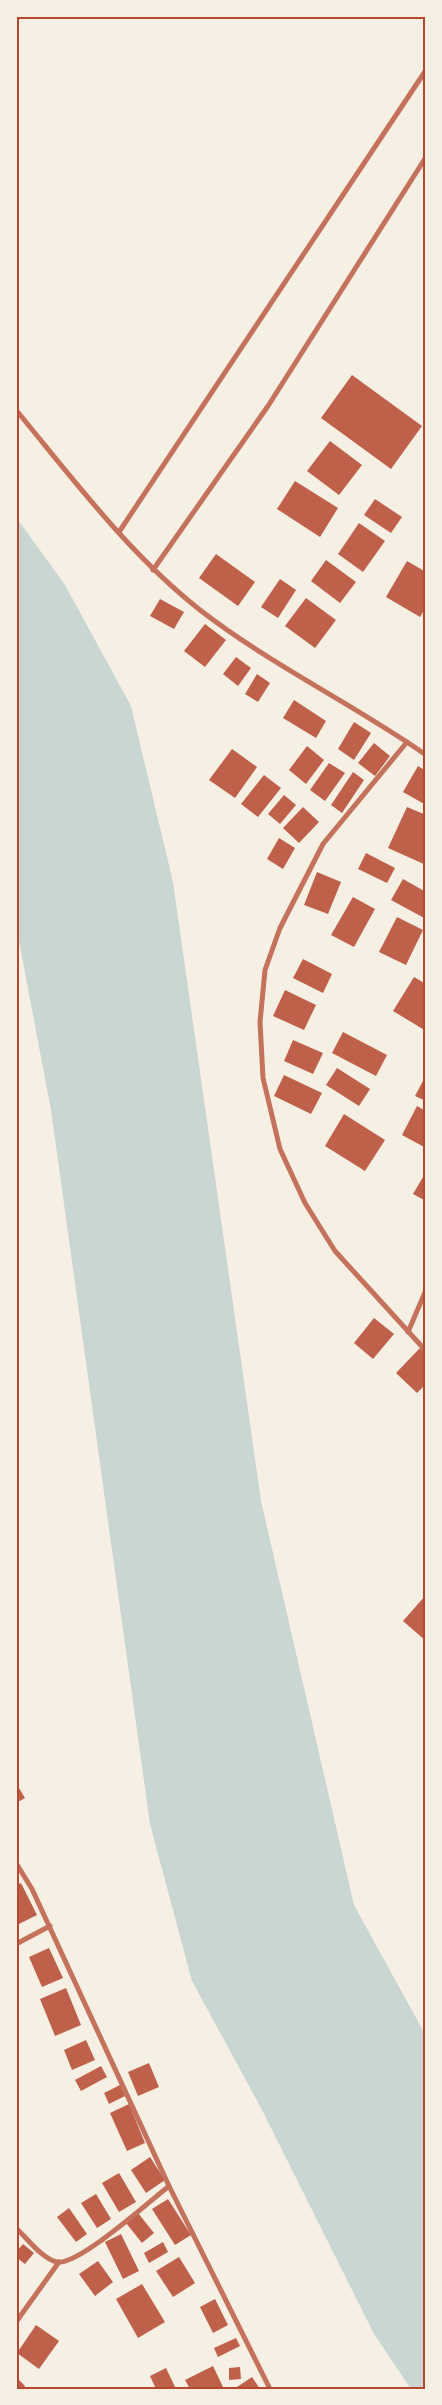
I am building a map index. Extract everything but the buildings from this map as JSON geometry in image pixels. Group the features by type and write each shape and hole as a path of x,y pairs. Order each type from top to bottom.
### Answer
{"street":[{"path":"119,532 426,70"},
{"path":"153,570 268,406 426,157"},
{"path":"16,410 153,570 201,610 240,638 426,755"},
{"path":"407,742 319,852 280,928 265,970 260,1022 263,1078 280,1149 305,1203 335,1251 426,1351"},
{"path":"408,1332 426,1290"},
{"path":"16,1863 50,1926 169,2186 270,2389"},
{"path":"16,1944 50,1926"},
{"path":"16,2228 52,2260 59,2262 68,2261 91,2248 169,2186"},
{"path":"16,2322 59,2262"}],"shaded area":[{"path":"16,517 65,585 131,706 173,882 261,1501 354,1905 426,2036 426,2389 411,2389 374,2334 260,2106 192,1981 150,1824 51,1110 16,925"}]}
